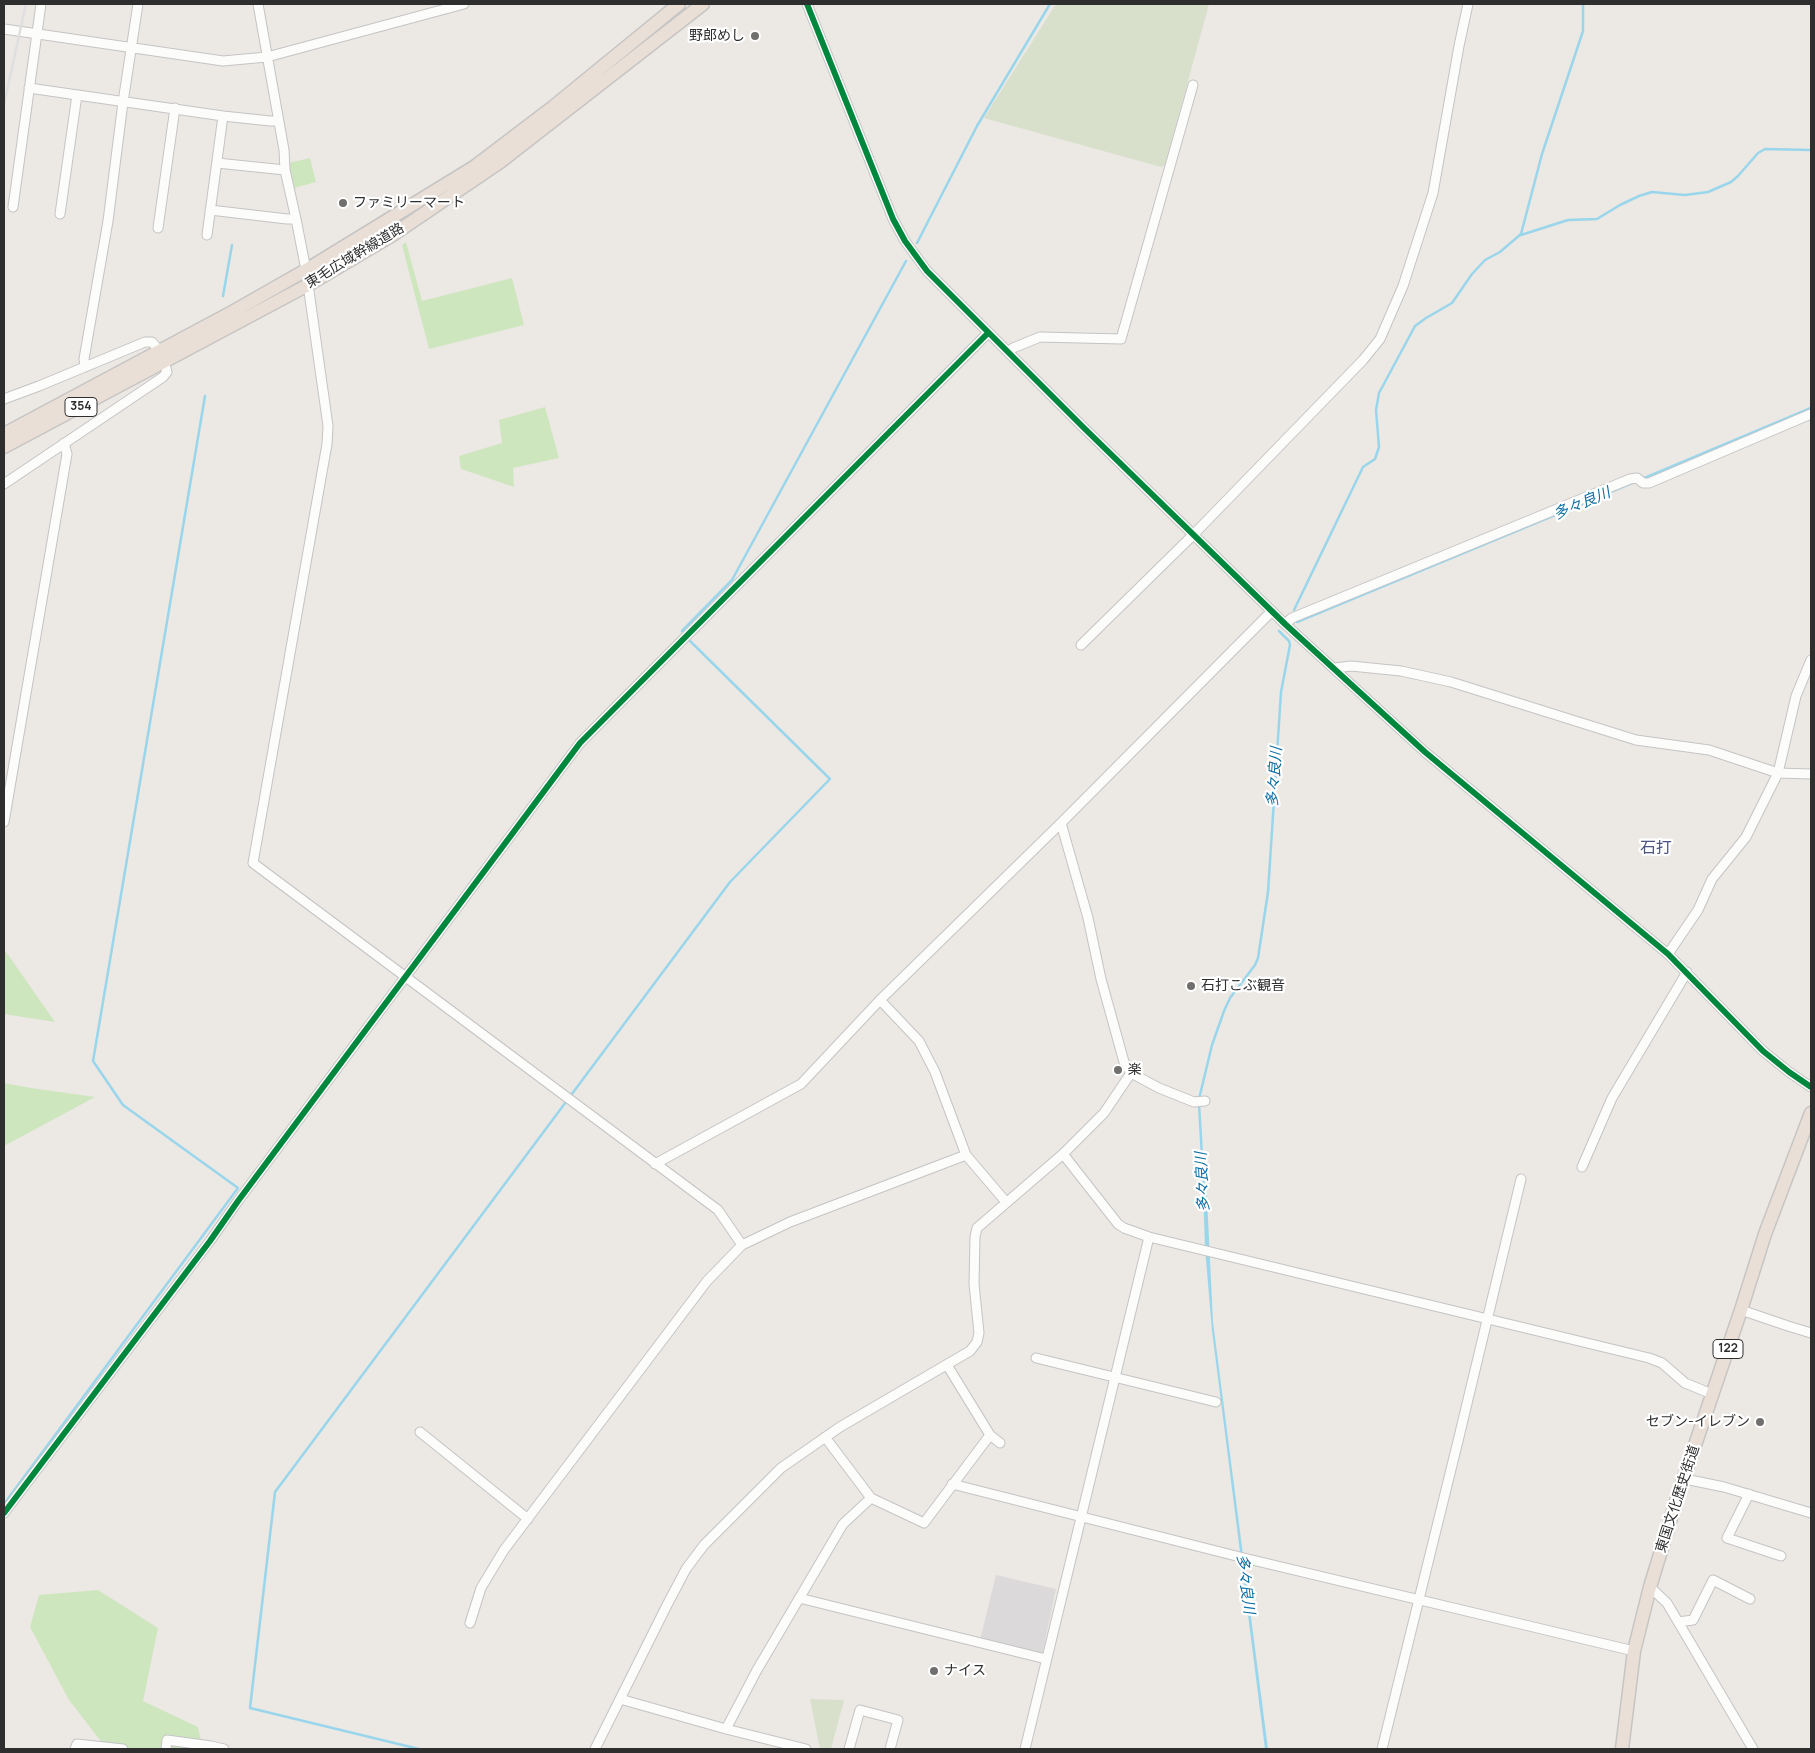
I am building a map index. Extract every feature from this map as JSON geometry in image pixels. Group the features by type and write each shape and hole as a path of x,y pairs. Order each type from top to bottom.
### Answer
{"highway":[{"name":"東毛広域幹線道路","path":"4,447 306,270 474,167 553,107 680,4"},
{"name":"東毛広域幹線道路","path":"4,434 308,285 394,234 500,162 703,4"},
{"name":"東国文化歴史街道","path":"1622,1749 1634,1651 1650,1587 1764,1234 1811,1113"}],"street":[{"path":"13,207 40,4"},
{"path":"84,367 108,221 138,4"},
{"path":"258,4 284,150 285,170 306,270 328,426 327,444 253,864 718,1210 742,1245"},
{"path":"4,29 223,61 267,56 464,4"},
{"path":"807,4 900,231 927,271 1272,612 1424,752 1668,954 1763,1051 1811,1087"},
{"path":"1081,645 1193,534 1363,360 1380,339 1403,286 1434,193 1458,46 1468,4"},
{"path":"1008,352 1040,337 1118,341 1121,339 1192,85"},
{"path":"29,88 224,116 278,121"},
{"path":"60,214 77,95"},
{"path":"158,228 175,108"},
{"path":"207,235 224,116"},
{"path":"217,163 285,170"},
{"path":"210,210 296,219"},
{"path":"4,1513 210,1241 580,743 988,333"},
{"path":"4,399 144,342 152,342 162,355 167,372 163,377 4,484"},
{"path":"1285,624 1292,618 1630,479 1636,478 1643,483 1649,483 1811,414"},
{"path":"4,822 67,454 64,443"},
{"path":"656,1164 801,1084 880,1000 1061,823 1272,612"},
{"path":"1668,954 1698,910 1712,879 1746,837 1778,773 1796,696 1811,660"},
{"path":"1335,668 1351,666 1401,671 1451,682 1636,740 1709,750 1778,773 1811,774"},
{"path":"1061,823 1088,918 1101,978 1124,1062 1131,1073 1159,1088 1194,1102 1204,1101"},
{"path":"1582,1167 1612,1098 1687,972"},
{"path":"880,1000 919,1041 935,1072 966,1155 1006,1202"},
{"path":"595,1749 686,1569 704,1544 781,1468 825,1437 970,1351 977,1342 979,1333 974,1284 975,1237 977,1228 1063,1154 1104,1113 1131,1073"},
{"path":"1063,1154 1118,1224 1150,1237 1649,1358 1662,1363 1685,1383 1712,1394"},
{"path":"470,1623 481,1588 504,1550 707,1281 742,1245 799,1219 966,1155"},
{"path":"1382,1749 1521,1178"},
{"path":"1025,1749 1150,1237"},
{"path":"1741,1310 1811,1333"},
{"path":"1036,1358 1116,1376 1216,1402"},
{"path":"947,1365 990,1435 1000,1443"},
{"path":"420,1432 528,1518"},
{"path":"825,1437 871,1498 924,1523 990,1435"},
{"path":"1684,1479 1724,1487 1811,1512"},
{"path":"952,1484 1248,1559 1634,1651"},
{"path":"1749,1494 1727,1538 1781,1556"},
{"path":"726,1729 756,1670 842,1524 871,1498"},
{"path":"1678,1622 1692,1620 1713,1580 1750,1599"},
{"path":"1650,1587 1667,1603 1753,1749"},
{"path":"799,1598 1046,1660"},
{"path":"620,1699 806,1749"},
{"path":"849,1749 860,1710 898,1720 890,1749"},
{"path":"166,1749 168,1740 224,1749"},
{"path":"75,1749 77,1744 123,1749"}],"shaded area":[{"path":"996,1575 1056,1589 1042,1655 980,1640"}],"green space":[{"path":"1056,4 1209,4 1165,165 1161,167 984,118"},
{"path":"310,158 316,182 294,188 288,163"},
{"path":"406,242 422,301 512,278 524,325 429,349 402,245"},
{"path":"545,407 559,458 513,468 514,487 461,469 459,456 502,443 499,420"},
{"path":"4,949 55,1022 4,1014"},
{"path":"4,1083 31,1088 95,1097 4,1146"},
{"path":"98,1590 158,1628 143,1701 198,1727 203,1749 107,1749 69,1700 30,1627 39,1595"},
{"path":"810,1699 844,1700 831,1749 820,1749"}],"water":[{"path":"1203,1189 1206,1189 1207,1198 1213,1322 1268,1749 1265,1749 1212,1331 1205,1248"}],"waterway":[{"path":"917,243 977,126 1050,4"},
{"path":"1294,610 1363,467 1375,459 1379,447 1376,410 1379,393 1415,326 1452,303 1472,274 1485,260 1500,252 1521,234 1542,154 1583,31 1583,4"},
{"path":"1521,235 1568,220 1597,219 1620,205 1652,192 1685,195 1708,192 1731,182 1758,153 1765,149 1811,150"},
{"path":"223,296 232,245"},
{"path":"685,634 682,631 732,580 906,261"},
{"path":"4,1504 238,1188 123,1105 93,1061 205,396"},
{"name":"多々良川","path":"1642,479 1811,408"},
{"name":"多々良川","path":"1297,622 1637,481"},
{"name":"多々良川","path":"1199,1099 1212,1045 1224,1011 1230,998 1255,965 1258,958 1268,892 1281,692 1290,645 1289,641 1279,631"},
{"path":"419,1749 250,1708 275,1492 730,882 830,779 688,639"},
{"name":"多々良川","path":"1199,1104 1204,1191"}],"railway":[{"path":"4,104 26,4"}],"cycle path":[{"path":"807,4 893,219 905,241 927,271 1083,427 1285,624 1425,752 1668,954 1763,1051 1811,1087"},
{"path":"4,1513 210,1241 580,743 988,333"}],"place":[{"name":"野郎めし","path":"755,36"},
{"name":"ファミリーマート","path":"343,203"},
{"name":"石打こぶ観音","path":"1191,986"},
{"name":"楽","path":"1118,1070"},
{"name":"セブン-イレブン","path":"1760,1422"},
{"name":"ナイス","path":"934,1671"}],"district":[{"name":"石打","path":"1656,849"}]}
